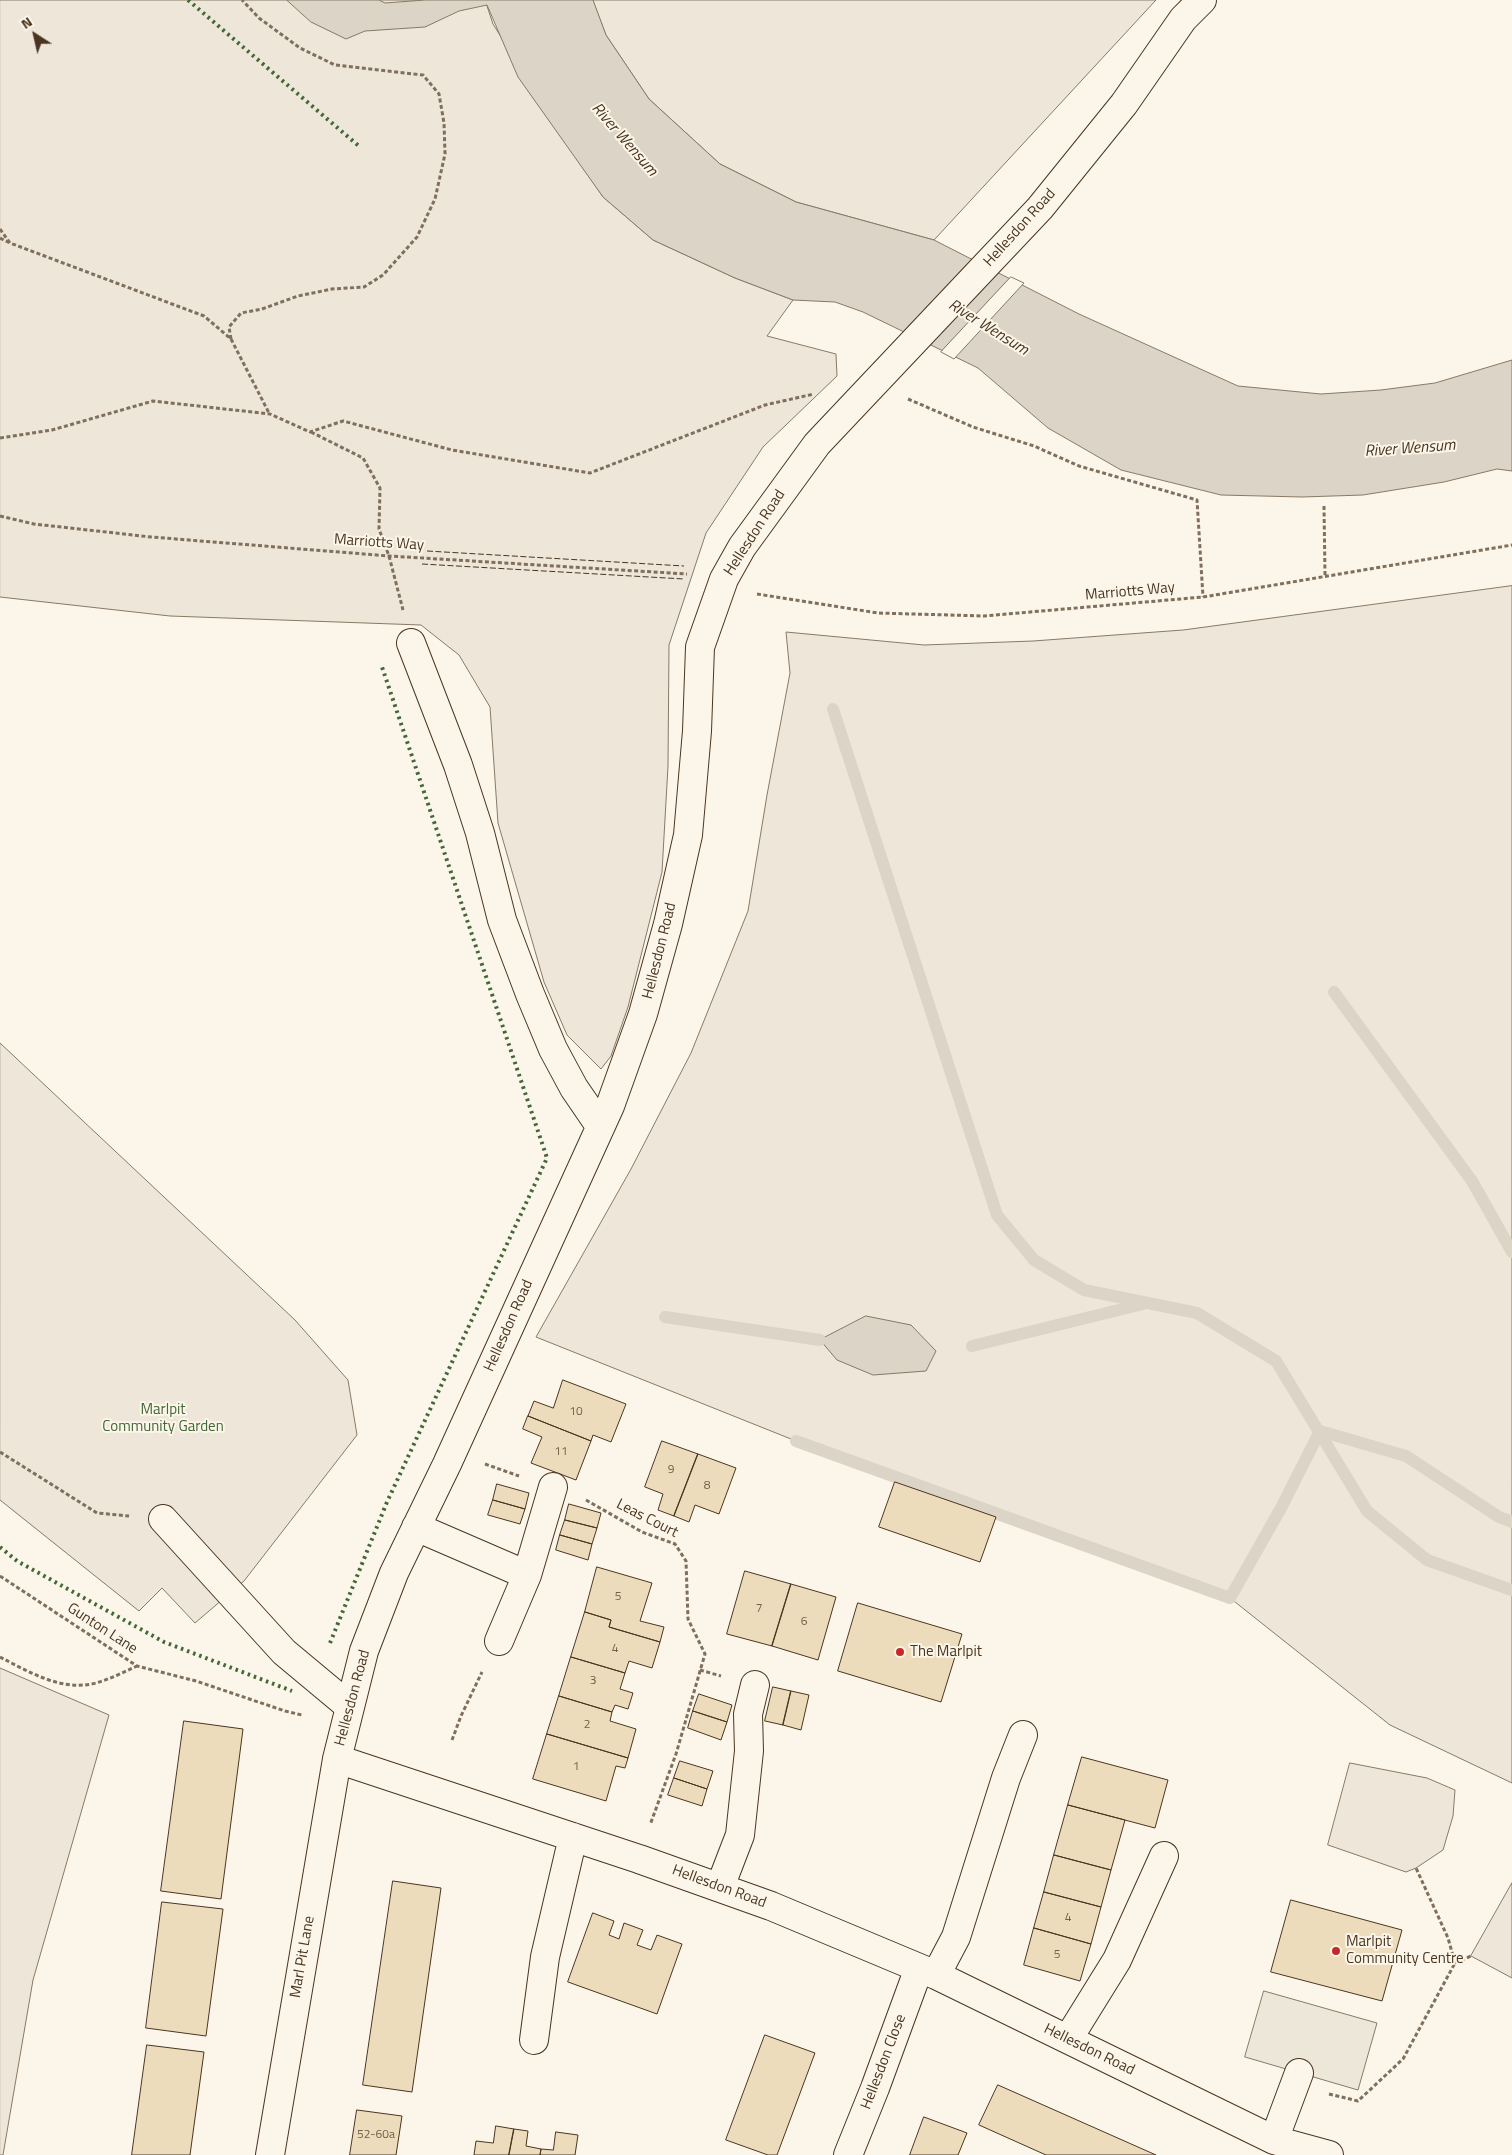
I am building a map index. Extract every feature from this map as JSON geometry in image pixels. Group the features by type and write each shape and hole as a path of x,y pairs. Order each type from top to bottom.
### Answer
{"street":[{"name":"Hellesdon Road","path":"1202,0 1183,19 1124,104 1052,193 1000,251 817,444 742,547 724,579 700,646 697,731 686,844 668,924 644,1014 610,1106 448,1464 394,1573 364,1651 337,1759 720,1887 928,1972 1274,2140 1329,2155"},
{"path":"411,642 458,765 480,833 502,920 530,994 553,1049 574,1088 600,1126"},
{"path":"499,1641 527,1575 553,1487"},
{"path":"163,1519 284,1652 350,1707"},
{"path":"416,1527 527,1575"},
{"path":"720,1887 740,1835 749,1751 748,1714 755,1685"},
{"name":"Hellesdon Close","path":"848,2155 875,2088 928,1972 956,1937 1006,1778 1023,1735"},
{"name":"Marl Pit Lane","path":"270,2155 337,1759"},
{"path":"534,2040 546,1956 573,1837"},
{"path":"1068,2039 1117,1960 1164,1856"},
{"path":"1274,2140 1297,2079"}],"path":[{"path":"230,339 229,327 241,313 262,309 298,296 364,287 383,275 417,237 435,199 445,154 444,123 439,94 423,75 335,65 300,48 259,18 242,0"},
{"path":"0,229 10,243"},
{"path":"0,238 204,316 230,339 270,414"},
{"path":"874,384 973,427 1034,446 1078,466 1197,500 1203,597"},
{"path":"310,432 343,421 452,450 590,473 765,405 818,394"},
{"path":"0,438 52,430 153,401 270,414 363,458 380,488 379,529 389,556 411,642"},
{"path":"1324,506 1324,575"},
{"name":"Marriotts Way","path":"0,516 34,524 151,537 389,556 692,574 724,579"},
{"name":"Marriotts Way","path":"747,593 878,613 984,616 1203,597 1324,575 1512,545"},
{"path":"0,1452 97,1513 163,1519"},
{"name":"Leas Court","path":"477,1460 585,1500 642,1532 675,1544 686,1561 688,1619 705,1654 676,1754 639,1859"},
{"name":"Gunton Lane","path":"0,1576 137,1666 196,1681 285,1711"},
{"path":"452,1740 474,1687 499,1641"},
{"path":"0,1657 38,1677 66,1684 95,1683 137,1666"},
{"path":"1416,1868 1448,1938 1455,1963"},
{"path":"1297,2079 1358,2101 1403,2059 1455,1963 1471,1956"}],"green space":[{"path":"0,0 485,0 493,24 567,144 603,197 653,240 735,278 793,300 767,336 836,354 837,376 763,447 706,533 669,645 668,766 662,872 628,1007 611,1056 601,1069 567,1035 544,982 498,823 490,707 459,655 421,625 170,616 0,597"},
{"path":"593,0 1156,0 934,240 796,202 720,164 649,99 606,35"},
{"path":"1512,586 1512,1783 1390,1725 1230,1598 796,1441 536,1337 631,1169 691,1053 748,911 790,673 786,632 924,645 1033,641 1183,630"},
{"name":"Marlpit Community Garden","path":"0,1043 295,1320 348,1380 357,1435 244,1581 195,1623 162,1588 139,1611 0,1500"},
{"path":"0,1668 109,1715 33,1980 3,2155 0,2155"},
{"path":"1350,1763 1427,1778 1455,1790 1453,1816 1443,1850 1416,1868 1406,1872 1328,1845"},
{"path":"1512,1883 1512,1978 1471,1956"}],"shaded area":[{"path":"1264,1991 1377,2023 1358,2090 1245,2057"}],"water":[{"name":"River Wensum","path":"287,0 379,0 385,3 425,0 593,0 606,35 649,99 720,164 796,202 934,240 1079,314 1238,386 1321,394 1381,390 1435,383 1512,360 1512,471 1497,469 1444,482 1363,495 1302,497 1221,495 1121,470 1048,428 978,368 863,312 835,302 793,300 735,278 653,240 603,197 518,77 487,5 459,11 425,27 365,31 346,39 311,22"},
{"path":"866,1316 911,1325 936,1351 926,1371 873,1375 837,1360 820,1340"}],"pier":[{"path":"1011,277 1024,283 954,359 941,352"}],"building":[{"path":"563,1380 626,1404 611,1442 593,1435 591,1441 528,1416 534,1401 553,1408"},
{"path":"528,1416 591,1441 576,1480 531,1463 542,1437 523,1429"},
{"path":"662,1441 698,1454 674,1516 658,1510 663,1494 645,1487"},
{"path":"698,1454 736,1468 719,1514 695,1505 689,1522 674,1516"},
{"path":"895,1482 996,1517 980,1562 879,1527"},
{"path":"497,1484 529,1493 525,1509 493,1500"},
{"path":"493,1500 525,1509 520,1524 488,1515"},
{"path":"569,1504 601,1513 597,1528 565,1520"},
{"path":"565,1520 597,1528 592,1544 560,1535"},
{"path":"560,1535 592,1544 588,1560 556,1550"},
{"path":"597,1567 652,1583 640,1621 664,1627 660,1642 609,1627 611,1620 585,1612"},
{"path":"745,1571 791,1584 772,1646 727,1634"},
{"path":"791,1584 836,1597 818,1660 772,1646"},
{"name":"The Marlpit","path":"858,1603 962,1634 941,1702 838,1671"},
{"path":"585,1612 611,1620 609,1627 660,1642 652,1668 629,1661 625,1673 571,1657"},
{"path":"571,1657 625,1673 620,1689 633,1693 628,1709 615,1705 612,1712 559,1696"},
{"path":"773,1687 791,1691 783,1725 765,1721"},
{"path":"791,1691 809,1695 801,1730 783,1725"},
{"path":"699,1694 732,1705 727,1722 693,1711"},
{"path":"559,1696 612,1712 610,1721 636,1729 628,1758 547,1734"},
{"path":"693,1711 727,1722 721,1740 688,1728"},
{"path":"184,1721 243,1729 221,1899 161,1891"},
{"path":"547,1734 628,1758 625,1768 616,1766 606,1801 533,1779"},
{"path":"1082,1757 1168,1780 1155,1828 1068,1805"},
{"path":"680,1761 713,1771 707,1789 674,1778"},
{"path":"674,1778 707,1789 702,1806 668,1795"},
{"path":"1068,1805 1125,1820 1111,1870 1054,1855"},
{"path":"1054,1855 1111,1870 1101,1907 1044,1892"},
{"path":"393,1881 441,1888 412,2092 363,2085"},
{"path":"1044,1892 1101,1907 1091,1944 1034,1928"},
{"name":"Marlpit Community Centre","path":"1291,1900 1402,1930 1382,2001 1271,1972"},
{"path":"162,1902 223,1909 206,2036 146,2028"},
{"path":"593,1913 614,1921 609,1935 619,1939 624,1923 643,1930 637,1945 651,1950 657,1935 682,1944 657,2014 568,1982"},
{"path":"1034,1928 1091,1944 1080,1981 1024,1965"},
{"path":"765,2035 815,2053 777,2155 768,2155 726,2140"},
{"path":"147,2045 204,2052 190,2155 132,2155"},
{"path":"998,2085 1156,2155 1046,2155 979,2125"},
{"path":"357,2110 402,2116 396,2155 350,2155"},
{"path":"924,2117 967,2133 958,2155 910,2155"},
{"path":"496,2126 514,2129 509,2155 474,2155 476,2141 493,2143"},
{"path":"514,2129 528,2131 526,2146 541,2149 540,2155 509,2155"},
{"path":"556,2132 578,2135 575,2155 540,2155 541,2149 553,2150"}],"waterway":[{"path":"833,709 997,1215 1034,1260 1084,1290 1197,1313 1276,1361 1367,1511 1427,1560 1512,1590"},
{"path":"1334,992 1472,1181 1512,1252"},
{"path":"972,1346 1143,1304"},
{"path":"665,1317 820,1340"},
{"path":"796,1441 1230,1598 1281,1508 1320,1431 1406,1456 1499,1517 1512,1522"}],"hedge":[{"path":"188,0 360,147"},
{"path":"330,1643 387,1502 547,1158 382,667"},
{"path":"0,1547 17,1561 164,1642 292,1691"}],"fence":[{"path":"427,551 684,566"},
{"path":"422,564 684,579"}],"place":[{"name":"The Marlpit","path":"900,1652"},
{"name":"Marlpit Community Centre","path":"1336,1951"}]}
